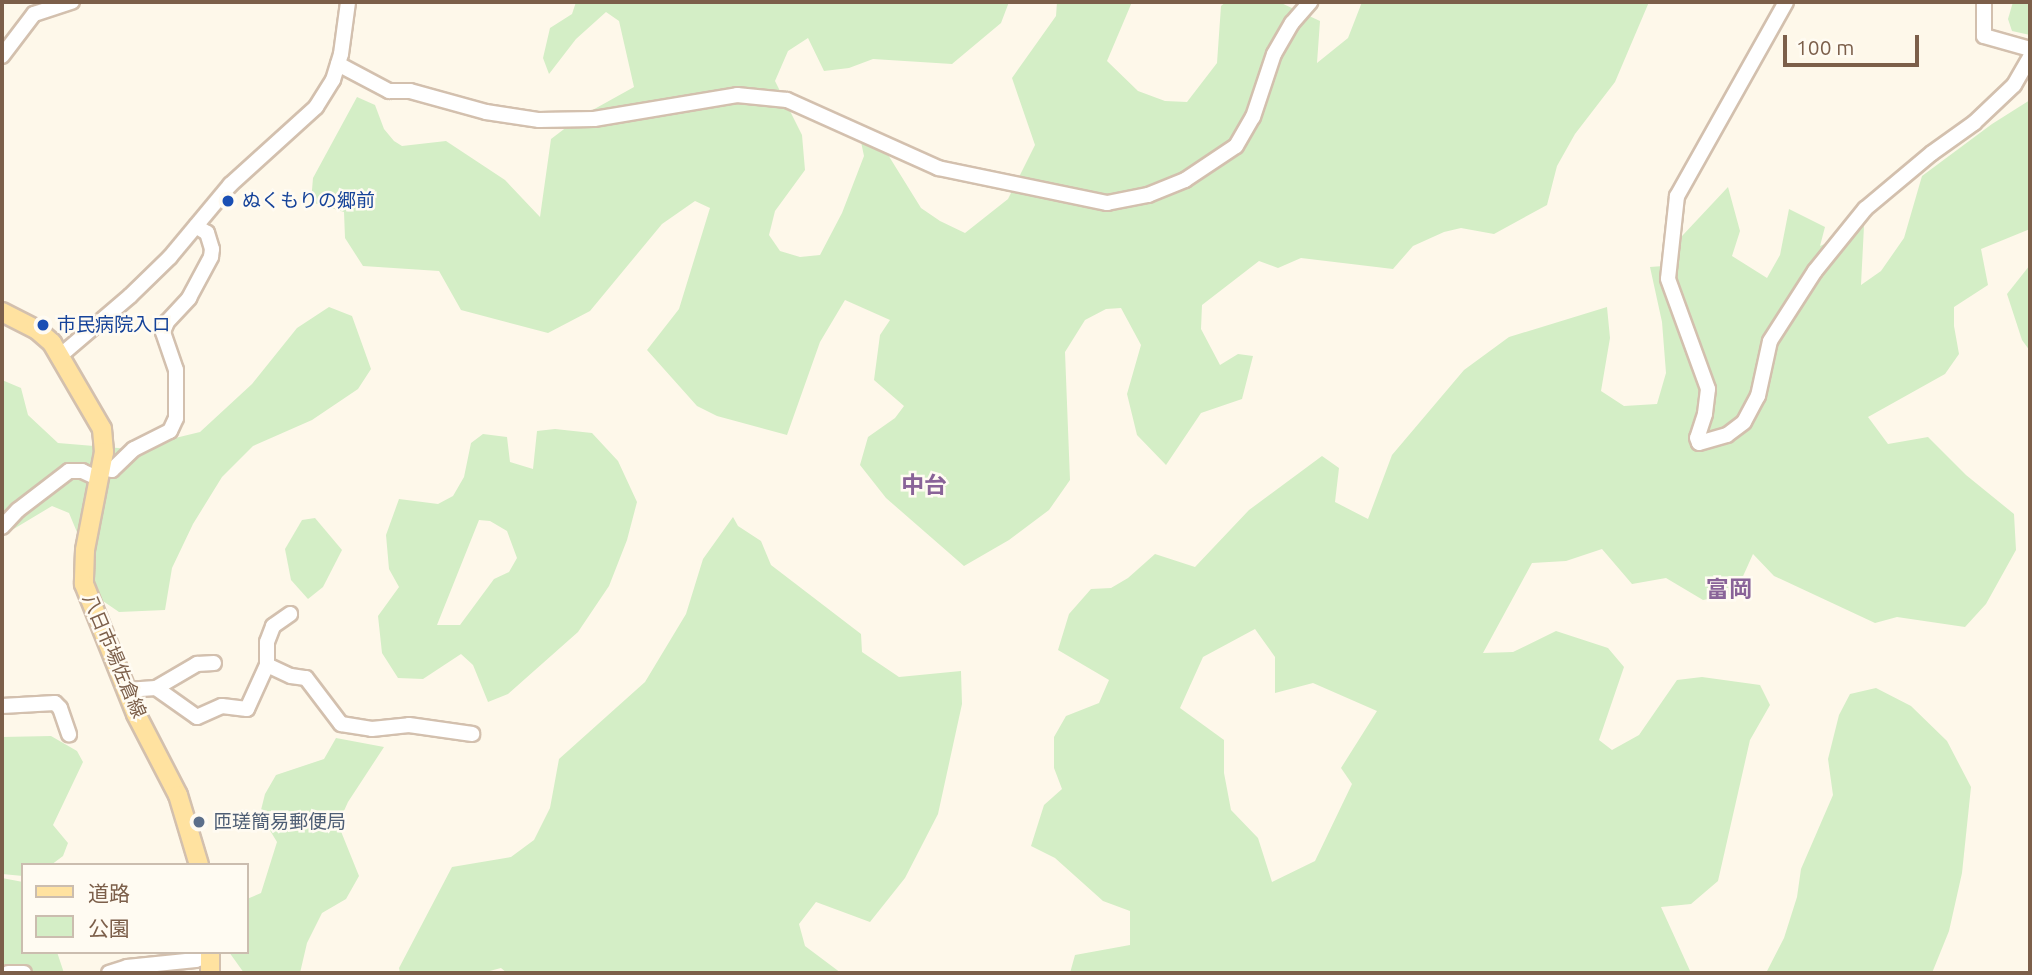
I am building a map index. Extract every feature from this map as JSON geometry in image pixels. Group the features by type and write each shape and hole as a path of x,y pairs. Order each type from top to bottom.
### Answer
{"main road":[{"name":"八日市場佐倉線","path":"2,312 36,329 61,355 102,429 104,452 85,550 84,584 126,691 178,795 198,863"}],"street":[{"path":"2,56 34,14 72,2"},
{"path":"61,355 130,296 196,226 230,185 316,107 338,64 348,2"},
{"path":"338,64 390,91 410,91 486,113 539,120 594,119 737,95 787,100 937,168 1107,204 1148,195 1185,180 1236,146 1253,117 1274,54 1292,23 1310,2"},
{"path":"1786,2 1677,196 1668,279 1708,390 1705,414 1697,438 1699,443 1727,435 1744,422 1758,396 1770,341 1815,271 1865,209 1921,161 1974,123 2014,85 2030,57"},
{"path":"1984,2 1984,36 2030,49"},
{"path":"2,527 18,510 69,471 100,474 112,470 134,450 154,437 170,431 176,418 176,370 163,332 167,322 189,298 211,257 212,249 207,233 196,226"},
{"path":"156,688 197,717 222,706 247,709 267,665 267,642 273,626 290,614"},
{"path":"126,691 156,688 197,664 214,663"},
{"path":"267,665 291,676 306,678 341,724 372,729 409,725 472,734"},
{"path":"2,706 55,703 60,708 69,734"},
{"path":"109,973 127,967 210,960"},
{"path":"8,973 24,973"}],"green space":[{"path":"576,2 1009,2 1001,23 952,64 873,59 849,68 824,71 808,38 788,51 775,81 802,135 805,170 775,211 769,235 780,251 800,257 820,255 842,213 864,156 857,123 877,137 921,208 940,221 965,233 1008,199 1035,145 1012,78 1056,16 1057,2 1132,2 1107,61 1138,91 1165,101 1187,102 1217,63 1221,6 1226,2 1279,2 1320,21 1317,63 1348,38 1362,2 1649,2 1615,82 1575,134 1557,166 1547,205 1494,234 1461,228 1444,232 1413,246 1393,269 1301,258 1278,268 1259,261 1202,305 1201,329 1220,365 1238,354 1253,356 1242,399 1201,413 1166,465 1137,435 1127,394 1141,345 1121,308 1106,309 1085,320 1065,352 1070,480 1049,510 1009,540 964,566 886,498 860,465 868,437 895,418 904,406 874,380 880,335 890,320 845,300 820,342 787,435 717,416 697,406 647,350 679,309 710,208 695,201 662,224 590,311 548,333 461,310 439,271 363,266 345,238 344,212 311,202 313,178 357,97 375,105 384,129 394,141 402,146 446,141 505,180 540,217 551,139 580,117 634,87 619,21 606,12 576,39 549,74 543,58 550,28 572,14"},
{"path":"2013,2 2030,2 2030,35 2012,31 2008,19"},
{"path":"2030,100 2030,229 1981,249 1988,285 1954,307 1959,354 1945,374 1868,417 1888,444 1928,437 1966,475 2014,514 2016,550 1986,604 1965,627 1897,617 1875,623 1774,576 1753,554 1735,594 1703,600 1666,578 1632,584 1602,549 1566,561 1532,563 1483,653 1513,652 1556,631 1608,648 1624,667 1599,740 1612,750 1639,735 1677,680 1702,677 1760,685 1770,705 1750,740 1718,881 1691,904 1661,907 1691,973 1070,973 1075,955 1130,945 1130,911 1103,901 1055,858 1031,846 1044,805 1062,789 1054,768 1054,737 1066,716 1099,703 1109,680 1058,650 1069,614 1091,589 1111,588 1128,578 1155,554 1195,567 1249,510 1322,456 1339,468 1335,502 1368,519 1392,455 1464,370 1509,337 1607,307 1610,338 1601,391 1624,406 1657,404 1666,373 1662,322 1650,267 1677,265 1682,236 1728,187 1740,231 1732,256 1767,278 1780,255 1789,209 1825,227 1820,246 1864,226 1861,285 1881,271 1904,238 1922,176 1992,124","holes":["1255,629 1275,657 1275,693 1313,683 1377,711 1341,768 1352,784 1315,861 1272,882 1258,838 1231,810 1224,773 1224,740 1180,708 1203,657"]},
{"path":"2030,265 2030,351 2022,340 2007,294"},
{"path":"329,307 352,316 371,369 358,389 312,420 253,446 222,477 193,524 172,568 165,610 119,612 100,599 89,561 69,513 52,506 2,536 2,380 21,388 28,415 58,443 130,449 200,432 252,384 297,328"},
{"path":"555,429 592,433 618,461 637,502 627,540 609,586 578,632 508,694 488,702 473,665 461,654 423,679 398,678 382,653 378,616 399,587 389,569 386,535 399,499 438,504 453,496 464,477 471,443 483,434 507,437 510,462 533,469 537,431","holes":["479,520 490,521 507,531 517,558 509,572 494,579 460,625 437,625"]},
{"path":"733,517 738,526 761,541 771,565 861,634 862,652 899,677 961,671 962,704 938,814 905,878 870,922 816,902 799,924 805,946 841,973 507,973 501,968 482,973 400,973 399,968 452,867 511,857 534,840 550,808 559,759 645,682 686,614 703,559"},
{"path":"315,518 342,550 323,587 308,599 291,580 285,549 302,520"},
{"path":"1876,688 1911,706 1947,741 1971,787 1962,873 1949,931 1932,973 1766,973 1784,938 1797,897 1801,869 1833,795 1828,759 1839,715 1850,694"},
{"path":"51,736 77,751 83,762 53,825 68,843 63,856 54,863 21,863 21,876 2,874 2,737"},
{"path":"336,738 384,747 348,802 338,824 359,876 346,899 322,913 307,943 300,973 244,973 230,954 248,954 248,899 261,893 277,842 260,814 265,794 276,775 324,759"},
{"path":"2,878 21,882 21,954 58,954 64,973 2,973"}],"place":[{"name":"ぬくもりの郷前","path":"228,201"},
{"name":"市民病院入ロ","path":"43,325"},
{"name":"匝瑳簡易郵便局","path":"199,822"}],"district":[{"name":"中台","path":"924,485"},
{"name":"富岡","path":"1729,589"}]}
